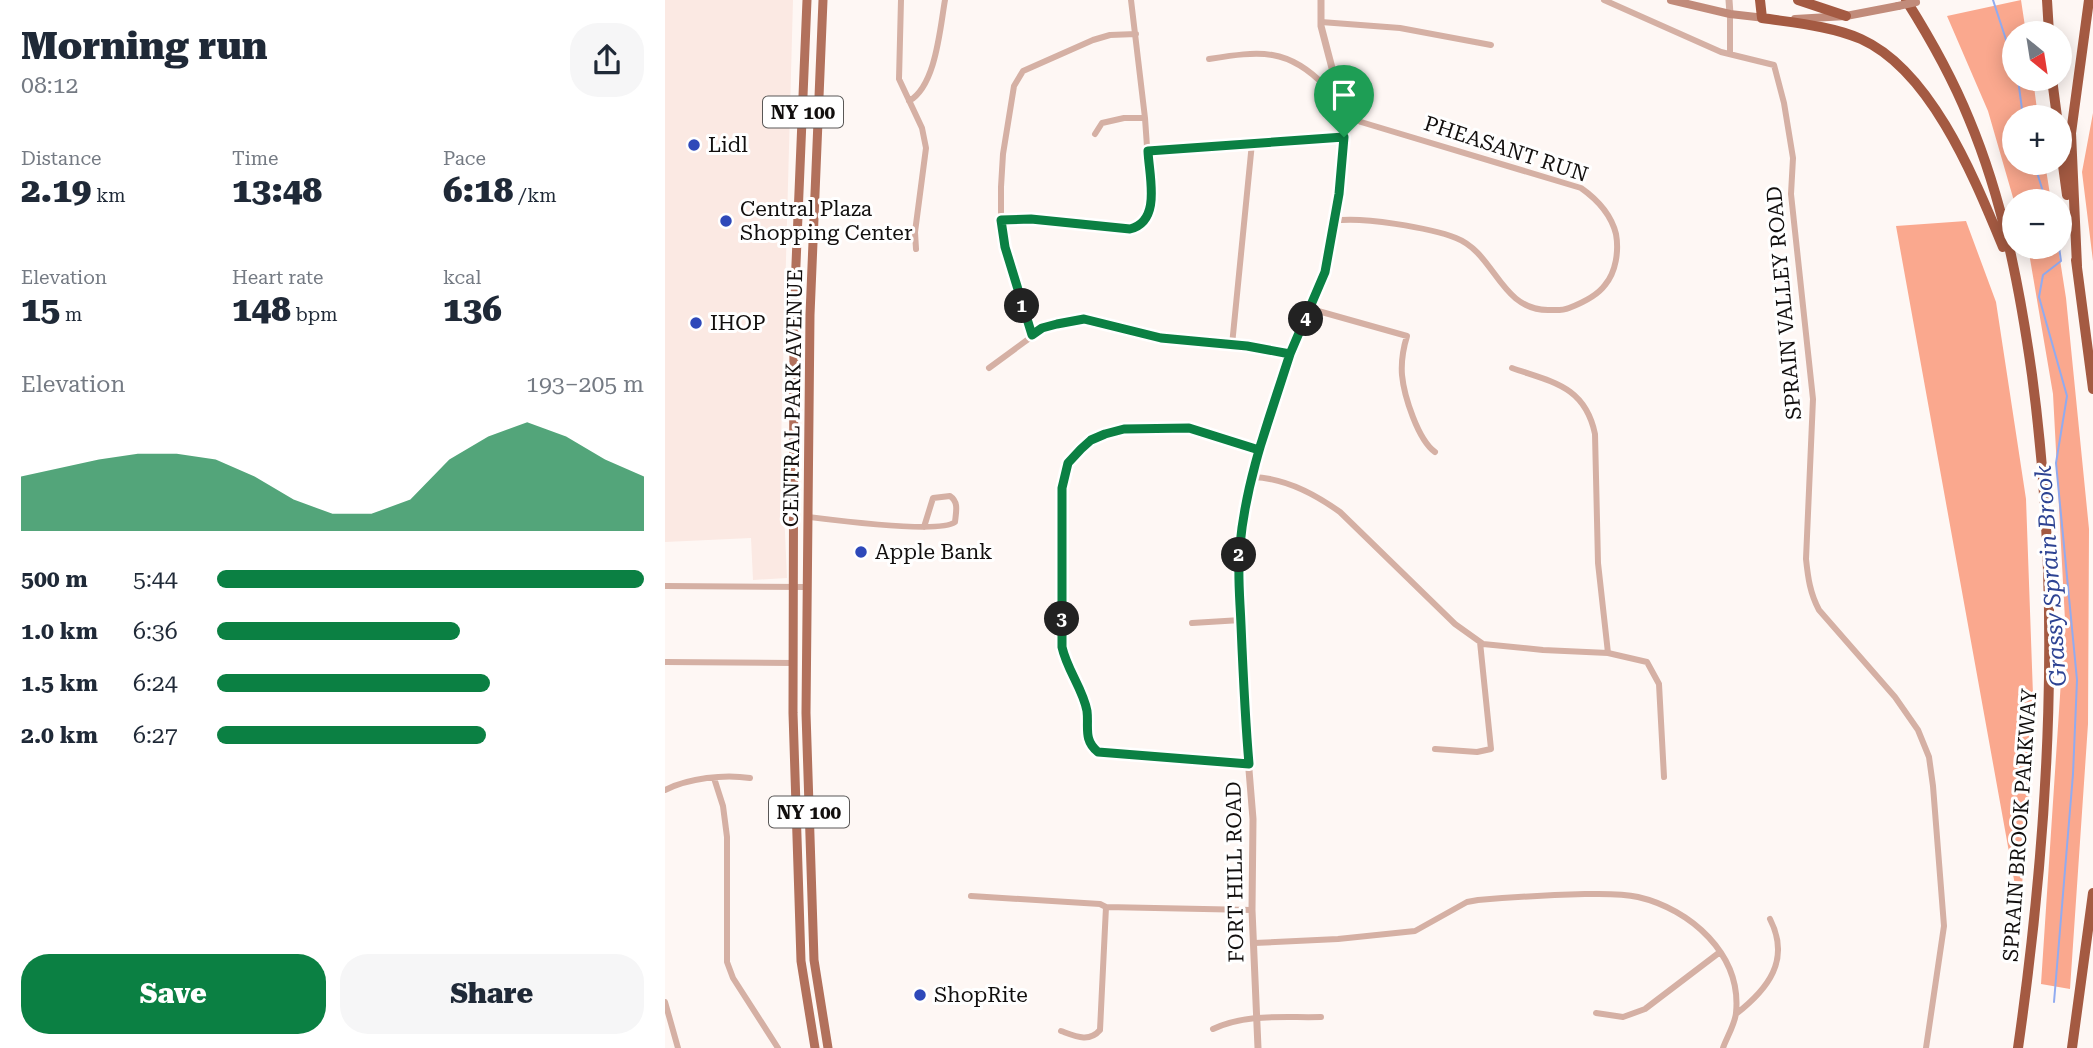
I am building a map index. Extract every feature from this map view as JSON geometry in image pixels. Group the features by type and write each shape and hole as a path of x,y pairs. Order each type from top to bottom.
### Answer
{"highway":[{"path":"1760,0 1762,18 1854,36 1880,49 1901,66 1926,97 1955,144 1979,190 2014,272"},
{"path":"1798,0 1846,16"},
{"path":"2047,0 2048,21"},
{"path":"2077,266 2071,133 2089,0"},
{"name":"SPRAIN BROOK PARKWAY","path":"1911,2 1970,121 1994,191 2014,272 2028,347 2041,456 2048,554 2050,640 2044,825 2032,947 2018,1048"},
{"path":"2064,175 2093,389"},
{"path":"2072,1048 2093,893"}],"main road":[{"name":"CENTRAL PARK AVENUE","path":"794,586 794,325 807,0"},
{"name":"CENTRAL PARK AVENUE","path":"807,587 810,325 823,0"},
{"path":"1671,0 1730,14 1791,19 1846,16 1911,2"},
{"name":"NY 100","path":"794,586 794,751 801,961 815,1048"},
{"name":"NY 100","path":"807,587 806,713 813,950 828,1048"}],"street":[{"path":"901,0 898,74 901,86 922,128 926,148 915,232 916,249"},
{"path":"908,101 917,96 933,64 945,0"},
{"path":"1001,220 1065,222 1121,229 1137,228 1148,217 1148,151 1131,0"},
{"name":"FORT HILL ROAD","path":"1258,1048 1252,910 1252,819 1238,578 1240,543 1259,450 1290,354 1325,272 1334,221 1344,137 1342,106 1321,22 1321,0"},
{"path":"1604,0 1730,54 1729,0"},
{"path":"1321,22 1400,27 1492,45"},
{"path":"1032,335 1005,247 1001,220 1003,154 1017,78 1023,71 1093,40 1110,34 1136,34"},
{"path":"806,43 821,47"},
{"name":"PHEASANT RUN","path":"1209,59 1250,53 1276,54 1318,78 1353,118 1361,122 1581,188 1600,203 1609,215 1617,241 1616,260 1612,275 1594,296 1563,310 1539,310 1528,307 1508,294 1472,245 1454,237 1361,219 1334,221"},
{"name":"SPRAIN VALLEY ROAD","path":"1730,54 1774,65 1784,103 1793,158 1791,194 1813,399 1806,559 1812,595 1819,610 1895,697 1918,730 1929,757 1944,926 1926,1048"},
{"path":"1095,134 1101,123 1145,118"},
{"path":"1148,151 1344,137"},
{"path":"1232,345 1252,143"},
{"path":"799,181 816,183"},
{"path":"1311,309 1406,336 1402,365 1405,391 1419,433 1435,452"},
{"path":"989,368 1042,328 1084,319 1161,338 1290,354"},
{"path":"794,325 810,325"},
{"path":"1512,368 1558,385 1583,402 1592,420 1595,434 1598,563 1608,653"},
{"path":"1249,764 1104,754 1098,752 1089,742 1087,711 1062,647 1062,488 1068,463 1081,449 1091,440 1124,429 1189,428 1259,450"},
{"path":"1253,477 1297,487 1319,497 1340,512 1455,624 1480,642 1502,647 1608,653 1647,662 1655,674 1660,696 1664,777"},
{"path":"809,517 924,527 946,527 955,522 956,506 953,498 933,498 924,527"},
{"path":"665,586 807,587"},
{"path":"1192,623 1241,620"},
{"path":"1435,750 1478,752 1491,749 1480,642"},
{"path":"665,663 794,663"},
{"path":"665,790 715,778 750,778"},
{"path":"715,778 726,829 727,962 733,978 778,1048"},
{"path":"1254,943 1338,939 1415,931 1467,902 1478,900 1613,894 1639,897 1683,915 1707,934 1720,952 1732,980 1736,1014 1723,1048"},
{"path":"971,896 1100,904 1105,907 1252,910"},
{"path":"1062,1031 1079,1038 1096,1035 1100,1030 1105,907"},
{"path":"1736,1014 1756,998 1774,971 1779,941 1770,919"},
{"path":"1596,1013 1623,1017 1635,1014 1720,952"},
{"path":"665,1002 678,1048"},
{"path":"1213,1029 1231,1021 1257,1018 1321,1017"},
{"path":"665,1035 674,1032"}],"shaded area":[{"name":"Central Plaza Shopping Center","path":"665,0 793,0 781,443 787,578 753,580 751,538 665,542"},
{"path":"2021,0 2024,21 2002,21 2002,91 2035,91 2036,105 2002,105 2002,159 1988,111 1947,16"},
{"path":"2093,113 2093,261 2082,172"},
{"path":"2006,175 2047,175 2049,189 2011,189"},
{"path":"1966,221 1996,302 2026,499 2034,723 2020,913 1896,226"},
{"path":"2030,259 2060,259 2089,529 2088,724 2070,989 2041,984 2065,620 2053,394"}],"waterway":[{"name":"Grassy Sprain Brook","path":"1993,0 2002,27"},
{"name":"Grassy Sprain Brook","path":"2020,91 2021,105"},
{"name":"Grassy Sprain Brook","path":"2038,175 2042,189"},
{"name":"Grassy Sprain Brook","path":"2054,1002 2073,774 2077,680 2056,463 2067,396 2039,297 2043,275 2061,259"}],"place":[{"name":"Lidl","path":"694,145"},
{"name":"Central Plaza Shopping Center","path":"726,221"},
{"name":"IHOP","path":"696,323"},
{"name":"Apple Bank","path":"861,552"},
{"name":"ShopRite","path":"920,995"}],"route":[{"path":"1344,137 1148,151 1151,204 1148,217 1137,228 1121,229 1031,219 1001,220 1012,274 1032,335 1042,328 1084,319 1161,338 1247,346 1290,354 1259,450 1240,543 1238,578 1249,764 1098,752 1089,742 1087,711 1062,647 1062,488 1068,463 1091,440 1124,429 1202,430 1259,450 1290,354 1325,272 1339,194 1344,137"}]}
